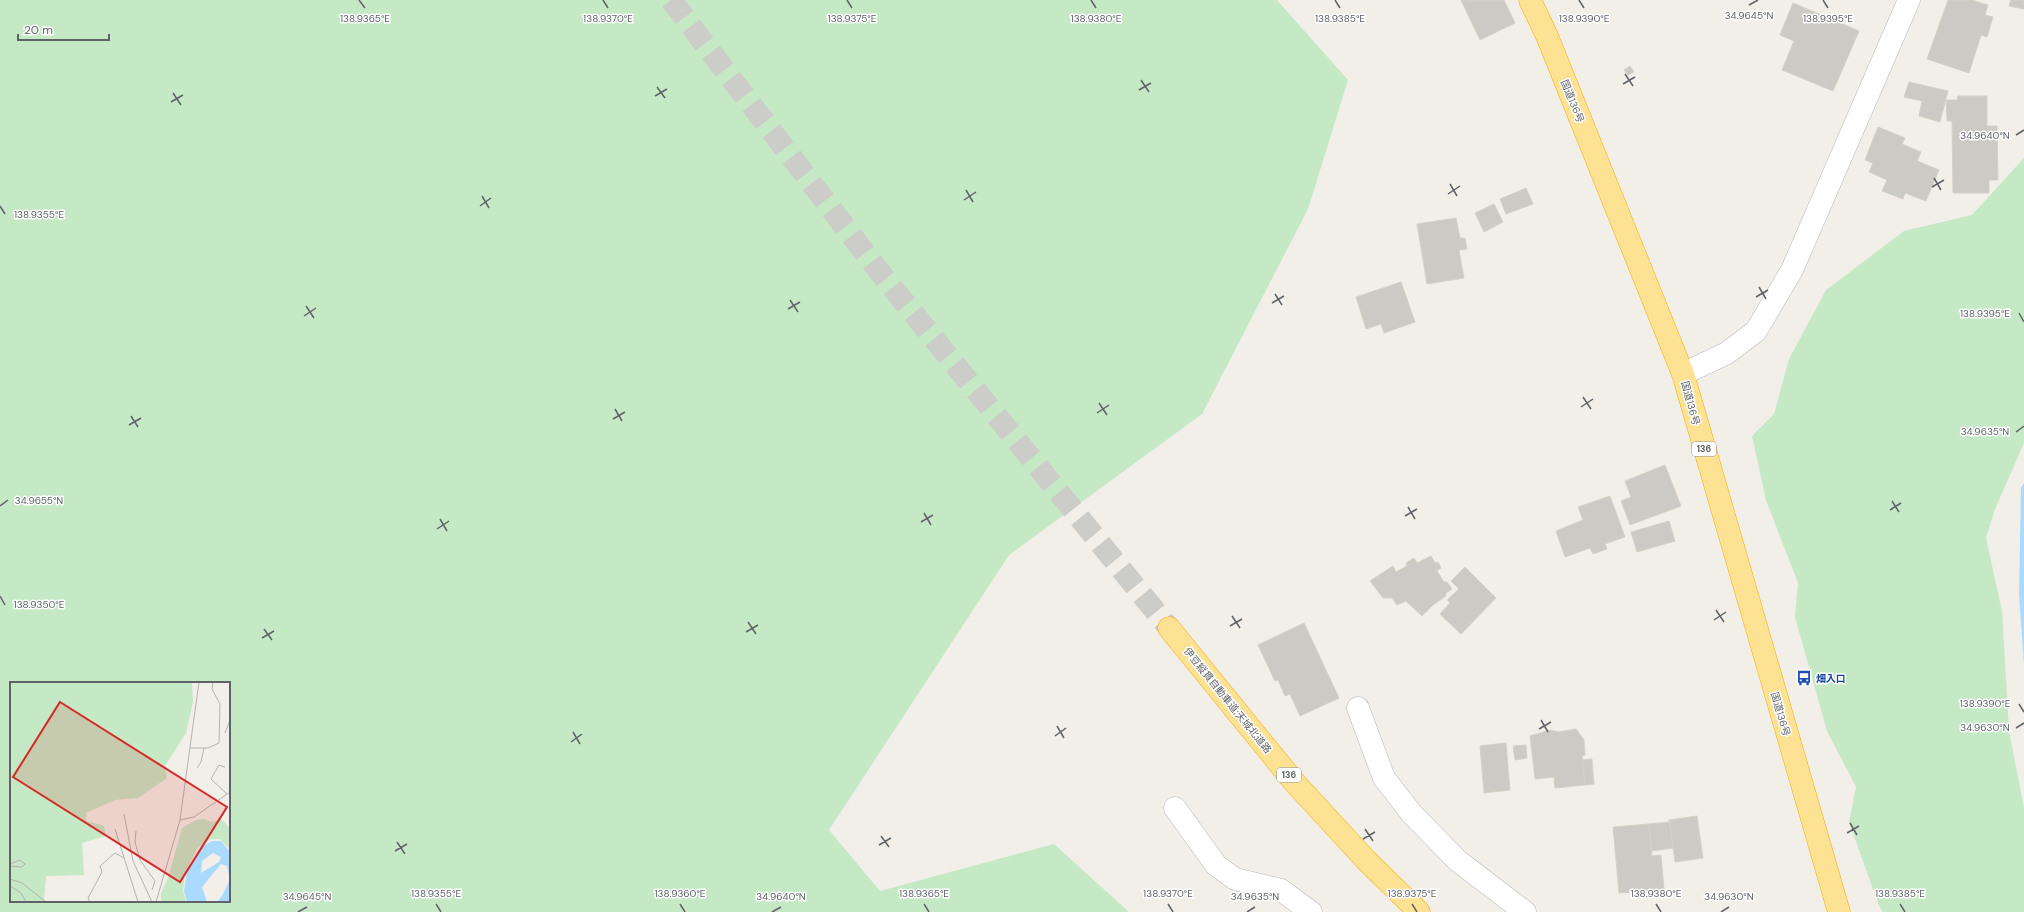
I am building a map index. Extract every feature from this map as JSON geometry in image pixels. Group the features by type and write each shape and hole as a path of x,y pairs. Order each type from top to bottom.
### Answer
{"highway":[{"name":"国道136号","path":"1530,0 1547,36 1683,374 1839,912"},
{"name":"伊豆縦貫自動車道;天城北道路","path":"1169,628 1296,783 1366,860 1419,912"}],"street":[{"path":"1683,374 1727,353 1756,331 1792,270 1909,0"},
{"path":"1358,708 1384,778 1412,814 1458,861 1525,912"},
{"path":"1175,808 1216,865 1234,879 1281,890 1310,912"}],"green space":[{"path":"0,0 1277,0 1348,80 1308,209 1202,414 1009,555 829,830 880,891 1054,844 1129,912 0,912"},
{"path":"2024,158 2024,443 1995,509 1986,538 2002,611 2009,731 2024,808 2024,912 1883,912 1879,906 1849,822 1856,787 1827,731 1795,617 1798,583 1766,500 1752,436 1774,414 1789,359 1826,290 1904,231 1972,215"}],"water":[{"path":"2024,483 2024,665 2019,595 2021,488"}],"building":[{"path":"1461,0 1504,0 1515,23 1480,40"},
{"path":"1948,0 1972,0 1988,5 1985,15 1993,17 1987,37 1981,35 1969,73 1927,59"},
{"path":"2011,0 2024,0 2024,9 2009,6"},
{"path":"1793,3 1859,31 1833,91 1782,70 1794,41 1780,35"},
{"path":"1630,66 1634,72 1628,75 1624,70"},
{"path":"1909,82 1948,91 1940,122 1919,116 1922,101 1904,97"},
{"path":"1958,96 1987,96 1987,126 1997,126 1998,180 1989,180 1989,193 1953,193 1952,121 1947,121 1946,100 1957,100"},
{"path":"1878,127 1905,138 1902,144 1921,152 1917,161 1939,170 1926,201 1905,193 1903,199 1882,191 1887,180 1869,172 1873,163 1865,160"},
{"path":"1526,188 1533,204 1506,214 1500,199"},
{"path":"1494,204 1503,222 1484,232 1475,213"},
{"path":"1456,218 1460,238 1465,238 1467,249 1459,250 1464,278 1427,284 1417,224"},
{"path":"1401,282 1415,322 1384,333 1381,324 1366,329 1356,297"},
{"path":"1665,465 1681,506 1630,525 1621,501 1631,497 1625,481"},
{"path":"1610,496 1625,537 1605,544 1607,549 1593,554 1590,548 1565,557 1556,531 1583,520 1578,507"},
{"path":"1669,521 1675,541 1637,552 1631,532"},
{"path":"1431,556 1435,563 1438,562 1441,568 1437,571 1444,582 1447,582 1452,589 1422,616 1406,601 1397,605 1392,598 1383,598 1370,581 1393,566 1396,572 1407,566 1406,563 1414,558 1417,563"},
{"path":"1465,567 1496,598 1461,634 1440,614 1450,603 1447,600 1459,589 1451,581"},
{"path":"1304,623 1339,698 1300,716 1290,694 1285,696 1278,680 1275,681 1258,645"},
{"path":"1576,729 1584,740 1585,755 1582,756 1585,785 1555,788 1554,777 1535,779 1530,736 1550,730 1559,732"},
{"path":"1506,743 1510,790 1484,793 1480,746"},
{"path":"1526,745 1527,758 1515,760 1513,746"},
{"path":"1592,759 1594,784 1585,785 1582,760"},
{"path":"1697,816 1703,858 1675,862 1669,820"},
{"path":"1670,822 1673,848 1652,851 1649,824"},
{"path":"1649,824 1652,856 1661,855 1664,890 1619,893 1613,827"}],"tunnel":[{"path":"671,0 878,270 1169,628"}],"place":[{"name":"畑入口","path":"1804,678"}]}
